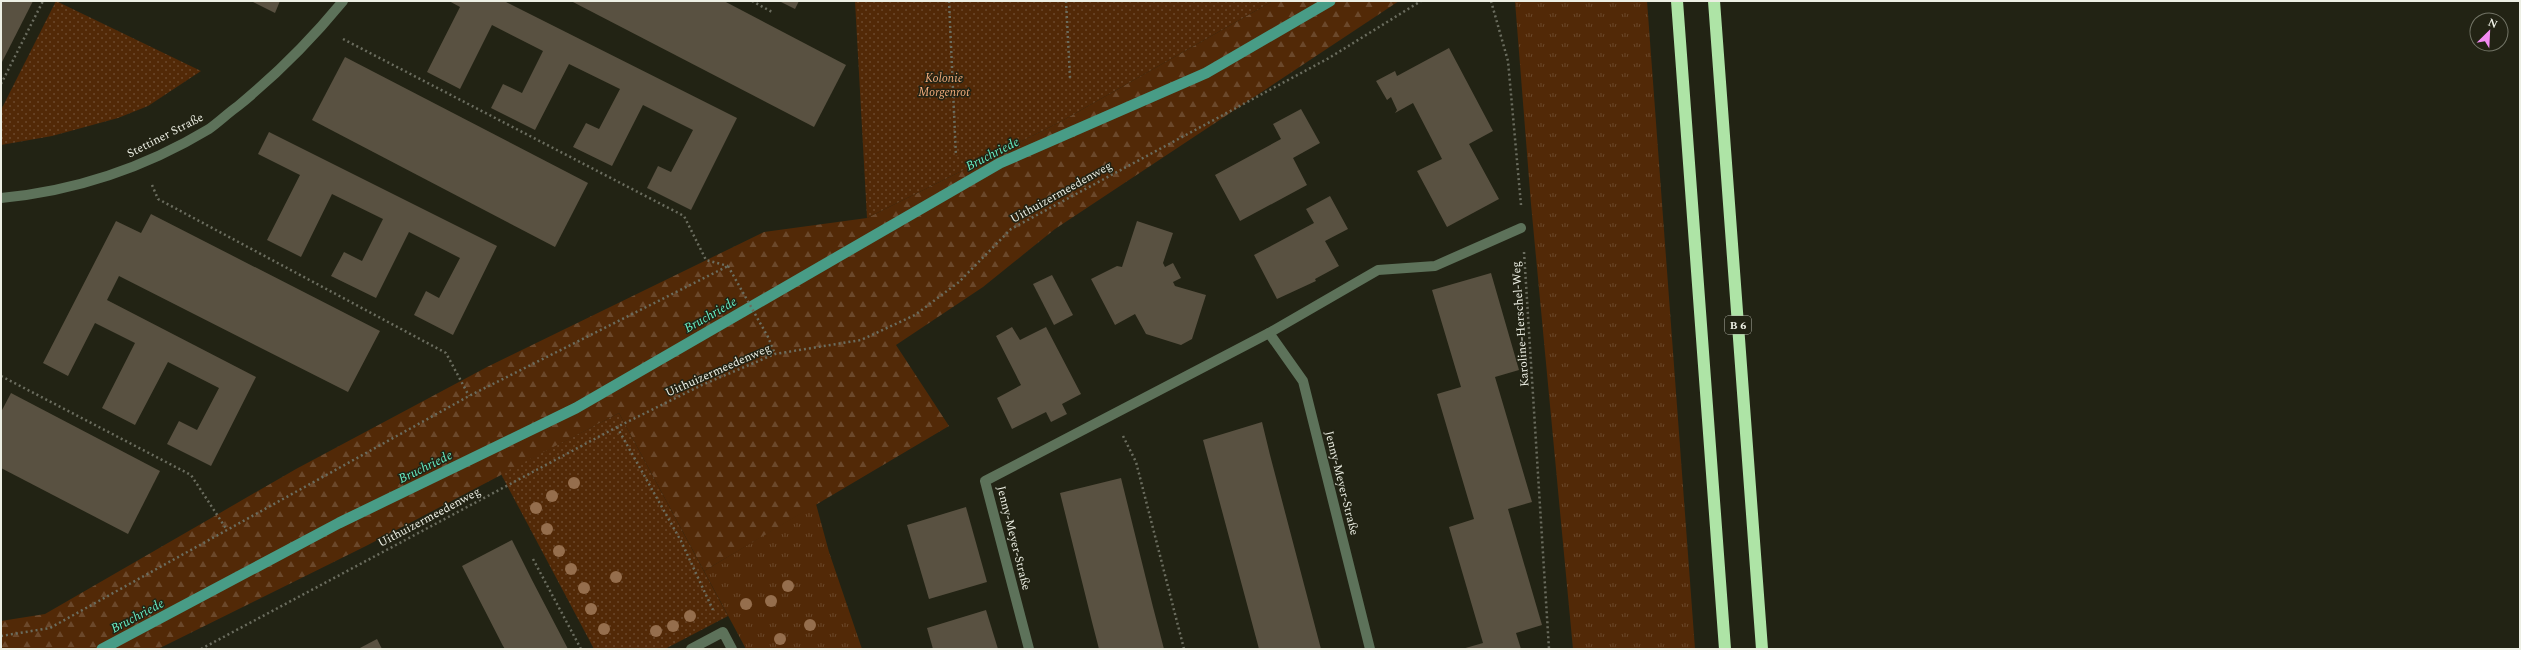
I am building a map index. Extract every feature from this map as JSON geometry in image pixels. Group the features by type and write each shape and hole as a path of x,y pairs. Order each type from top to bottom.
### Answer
{"highway":[{"path":"1677,1 1725,649"},
{"name":"B 6","path":"1714,1 1762,649"}],"street":[{"name":"Stettiner Straße","path":"1,198 86,183 144,164 211,128 270,80 321,28 343,1"},
{"name":"Jenny-Meyer-Straße","path":"1029,649 985,481 1269,333 1378,270 1435,266 1521,228"},
{"name":"Jenny-Meyer-Straße","path":"1269,333 1303,381 1370,649"},
{"path":"691,649 724,632 732,649"}],"path":[{"path":"1,84 43,1"},
{"path":"752,1 772,12"},
{"path":"949,1 956,156"},
{"path":"1066,1 1070,78"},
{"name":"Uithuizermeedenweg","path":"201,649 617,427 702,385 775,354 861,340 915,315 959,282 1011,229 1329,58 1421,1"},
{"name":"Karoline-Herschel-Weg","path":"1491,1 1508,61 1521,193 1521,228 1525,260 1550,649"},
{"path":"321,28 684,216 706,260 728,266 768,337 775,354"},
{"path":"144,164 158,199 446,353 469,396"},
{"path":"1,636 50,628 469,396 728,266"},
{"path":"1,376 191,475 228,530"},
{"path":"1113,414 1136,462 1184,649"},
{"path":"617,427 681,541 724,632"},
{"path":"533,559 581,649"}],"green space":[{"path":"56,1 201,71 148,106 118,118 52,136 1,145 1,110"},
{"name":"Kolonie Morgenrot","path":"855,1 1273,1 1060,122 867,218"},
{"path":"1273,1 1399,1 1055,229 983,287 896,345 949,426 704,571 619,413 366,546 158,649 1,649 1,621 45,614 296,469 487,367 764,232 867,218 1060,122"},
{"path":"1515,1 1647,1 1695,649 1573,649 1531,204"},
{"path":"619,413 728,616 665,649 594,649 501,474"},
{"path":"816,504 829,552 862,649 746,649 704,571"}],"building":[{"path":"1,1 33,1 1,64"},
{"path":"251,1 280,1 275,13"},
{"path":"449,1 504,1 737,118 691,210 647,188 658,166 671,172 693,130 643,105 612,166 573,147 586,123 599,129 620,89 569,64 535,130 491,108 503,84 522,93 543,51 492,25 460,89 427,72 460,7"},
{"path":"571,1 724,1 846,65 814,127"},
{"path":"779,1 799,1 795,9"},
{"path":"1449,48 1493,131 1469,144 1499,199 1447,227 1417,171 1442,159 1413,103 1395,113 1397,110 1391,97 1387,100 1376,81 1395,71 1397,76"},
{"path":"345,57 588,183 555,247 312,120"},
{"path":"1301,109 1320,143 1293,158 1307,185 1240,221 1215,175 1281,139 1273,124"},
{"path":"269,132 497,246 453,335 414,315 426,291 439,298 460,258 409,232 376,298 331,276 344,252 362,261 383,219 332,194 301,257 267,240 300,175 258,154"},
{"path":"1330,196 1348,229 1325,241 1339,266 1315,279 1316,281 1277,299 1254,255 1314,223 1306,209"},
{"path":"151,214 380,331 348,392 119,276 107,300 256,377 211,466 167,444 179,421 197,430 219,388 168,362 135,425 102,408 135,343 95,323 68,376 43,363 116,221 141,233"},
{"path":"1137,221 1173,233 1163,263 1165,267 1173,263 1181,278 1173,282 1175,286 1206,295 1192,339 1181,345 1146,334 1135,314 1115,325 1091,279 1117,266 1122,267"},
{"path":"1491,273 1519,370 1495,377 1532,502 1508,509 1542,625 1516,633 1521,649 1462,649 1483,643 1449,527 1474,519 1437,394 1461,387 1432,290"},
{"path":"1052,275 1073,315 1054,325 1033,284"},
{"path":"1012,327 1020,340 1046,327 1081,394 1062,404 1067,414 1051,422 1046,412 1012,429 997,398 1021,385 996,336"},
{"path":"11,393 160,471 128,534 1,468 1,412"},
{"path":"1262,422 1321,649 1259,649 1203,440"},
{"path":"1121,478 1164,649 1099,649 1092,622 1060,493"},
{"path":"966,507 987,582 929,599 907,525"},
{"path":"512,540 568,649 505,649 503,646 462,566"},
{"path":"986,610 998,649 933,649 927,628"},
{"path":"377,639 382,649 358,649"}],"waterway":[{"name":"Bruchriede","path":"102,649 339,523 576,408 1000,163 1206,73 1330,1"}]}
